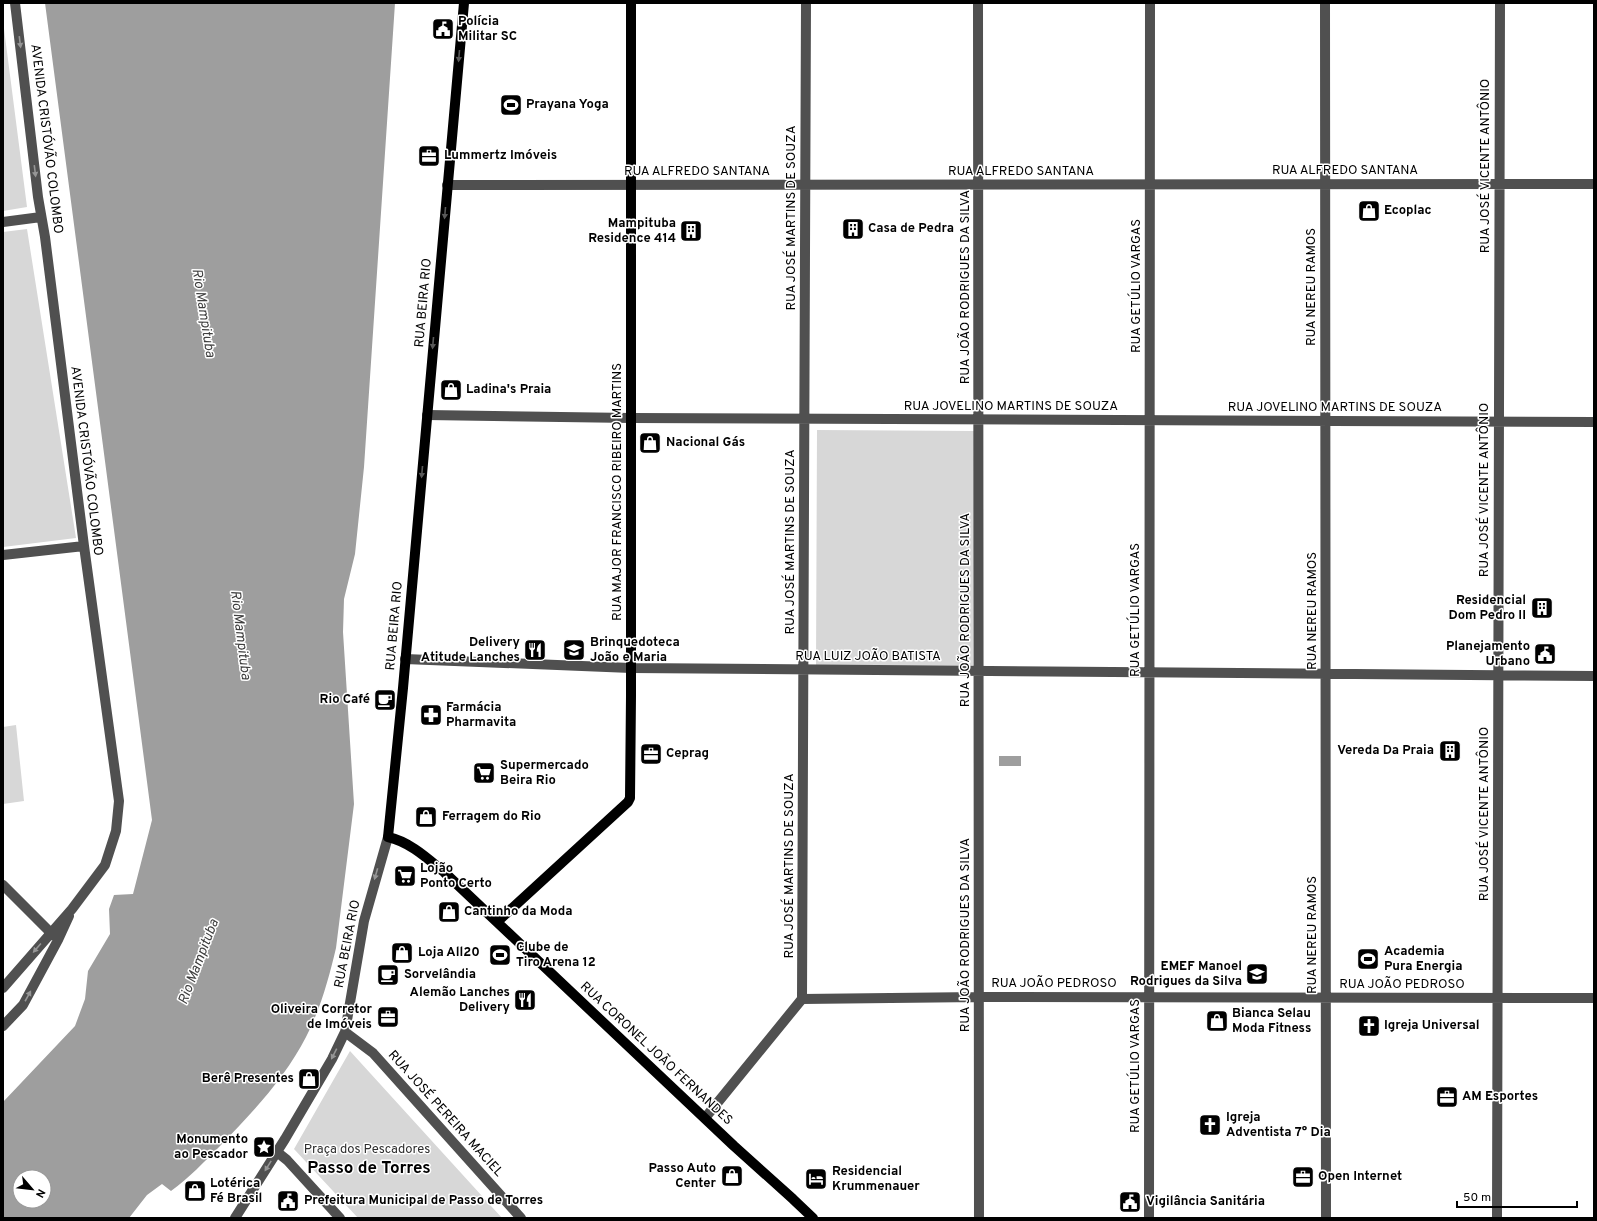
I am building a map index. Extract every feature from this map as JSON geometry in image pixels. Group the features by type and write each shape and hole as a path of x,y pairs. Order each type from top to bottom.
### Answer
{"main road":[{"name":"RUA BEIRA RIO","path":"388,837 464,3"},
{"name":"RUA MAJOR FRANCISCO RIBEIRO MARTINS","path":"497,922 628,802 630,798 631,3"},
{"name":"RUA CORONEL JOÃO FERNANDES","path":"388,837 411,846 432,862 813,1218"}],"street":[{"name":"AVENIDA CRISTÓVÃO COLOMBO","path":"3,988 72,909 105,865 116,831 119,801 84,546 45,237 41,217 15,3"},
{"name":"RUA JOSÉ MARTINS DE SOUZA","path":"802,999 806,3"},
{"name":"RUA JOÃO RODRIGUES DA SILVA","path":"978,3 979,1218"},
{"name":"RUA GETÚLIO VARGAS","path":"1149,1218 1150,3"},
{"name":"RUA NEREU RAMOS","path":"1325,3 1326,1218"},
{"name":"RUA JOSÉ VICENTE ANTÔNIO","path":"1497,1218 1500,3"},
{"name":"RUA ALFREDO SANTANA","path":"447,185 1594,184"},
{"path":"3,222 41,217"},
{"name":"RUA JOVELINO MARTINS DE SOUZA","path":"427,415 631,418 1594,422"},
{"path":"3,555 84,546"},
{"name":"RUA LUIZ JOÃO BATISTA","path":"405,659 631,668 1594,676"},
{"name":"RUA BEIRA RIO","path":"235,1218 277,1152 332,1059 345,1032 364,922 388,837"},
{"path":"3,885 58,940"},
{"name":"AVENIDA CRISTÓVÃO COLOMBO","path":"3,1026 22,1005 58,940 72,909"},
{"name":"RUA JOÃO PEDROSO","path":"802,999 979,997 1594,998"},
{"path":"705,1118 802,999"},
{"name":"RUA JOSÉ PEREIRA MACIEL","path":"345,1032 373,1053 521,1218"},
{"path":"277,1152 287,1160 340,1218"}],"green space":[{"path":"3,21 27,207 3,211"},
{"path":"27,229 76,538 3,547 3,232"},
{"path":"817,430 975,431 973,667 816,667"},
{"path":"16,725 24,801 3,804 3,727"},
{"name":"Praça dos Pescadores","path":"350,1051 502,1218 358,1218 294,1149"}],"water":[{"name":"Rio Mampituba","path":"45,3 395,3 364,467 355,554 344,599 343,632 354,804 336,948 324,994 306,1037 298,1052 278,1081 256,1108 220,1146 171,1191 162,1184 147,1195 129,1218 3,1218 3,1102 75,1026 85,999 88,971 110,934 109,909 114,895 133,894 152,820"},
{"path":"999,756 1021,756 1021,766 999,766"}],"place":[{"name":"Polícia Militar SC","path":"443,29"},
{"name":"Prayana Yoga","path":"511,105"},
{"name":"Lummertz Imóveis","path":"429,156"},
{"name":"Ecoplac","path":"1369,211"},
{"name":"Casa de Pedra","path":"853,229"},
{"name":"Mampituba Residence 414","path":"691,231"},
{"name":"Ladina's Praia","path":"451,390"},
{"name":"Nacional Gás","path":"650,443"},
{"name":"Residencial Dom Pedro II","path":"1542,608"},
{"name":"Delivery Atitude Lanches","path":"535,650"},
{"name":"Brinquedoteca João e Maria","path":"574,650"},
{"name":"Planejamento Urbano","path":"1545,654"},
{"name":"Rio Café","path":"385,700"},
{"name":"Farmácia Pharmavita","path":"431,715"},
{"name":"Vereda Da Praia","path":"1450,751"},
{"name":"Ceprag","path":"651,754"},
{"name":"Supermercado Beira Rio","path":"484,773"},
{"name":"Ferragem do Rio","path":"426,817"},
{"name":"Lojão Ponto Certo","path":"405,876"},
{"name":"Cantinho da Moda","path":"449,912"},
{"name":"Loja All20","path":"402,953"},
{"name":"Clube de Tiro Arena 12","path":"500,955"},
{"name":"Academia Pura Energia","path":"1368,959"},
{"name":"EMEF Manoel Rodrigues da Silva","path":"1257,974"},
{"name":"Sorvelândia","path":"388,975"},
{"name":"Alemão Lanches Delivery","path":"525,1000"},
{"name":"Oliveira Corretor de Imóveis","path":"388,1017"},
{"name":"Bianca Selau Moda Fitness","path":"1217,1021"},
{"name":"Igreja Universal","path":"1369,1026"},
{"name":"Berê Presentes","path":"309,1079"},
{"name":"AM Esportes","path":"1447,1097"},
{"name":"Igreja Adventista 7° Dia","path":"1210,1125"},
{"name":"Monumento ao Pescador","path":"264,1147"},
{"name":"Passo Auto Center","path":"732,1176"},
{"name":"Open Internet","path":"1303,1177"},
{"name":"Residencial Krummenauer","path":"816,1179"},
{"name":"Lotérica Fé Brasil","path":"195,1191"},
{"name":"Prefeitura Municipal de Passo de Torres","path":"288,1201"},
{"name":"Vigilância Sanitária","path":"1130,1202"}],"district":[{"name":"Passo de Torres","path":"369,1169"}]}
